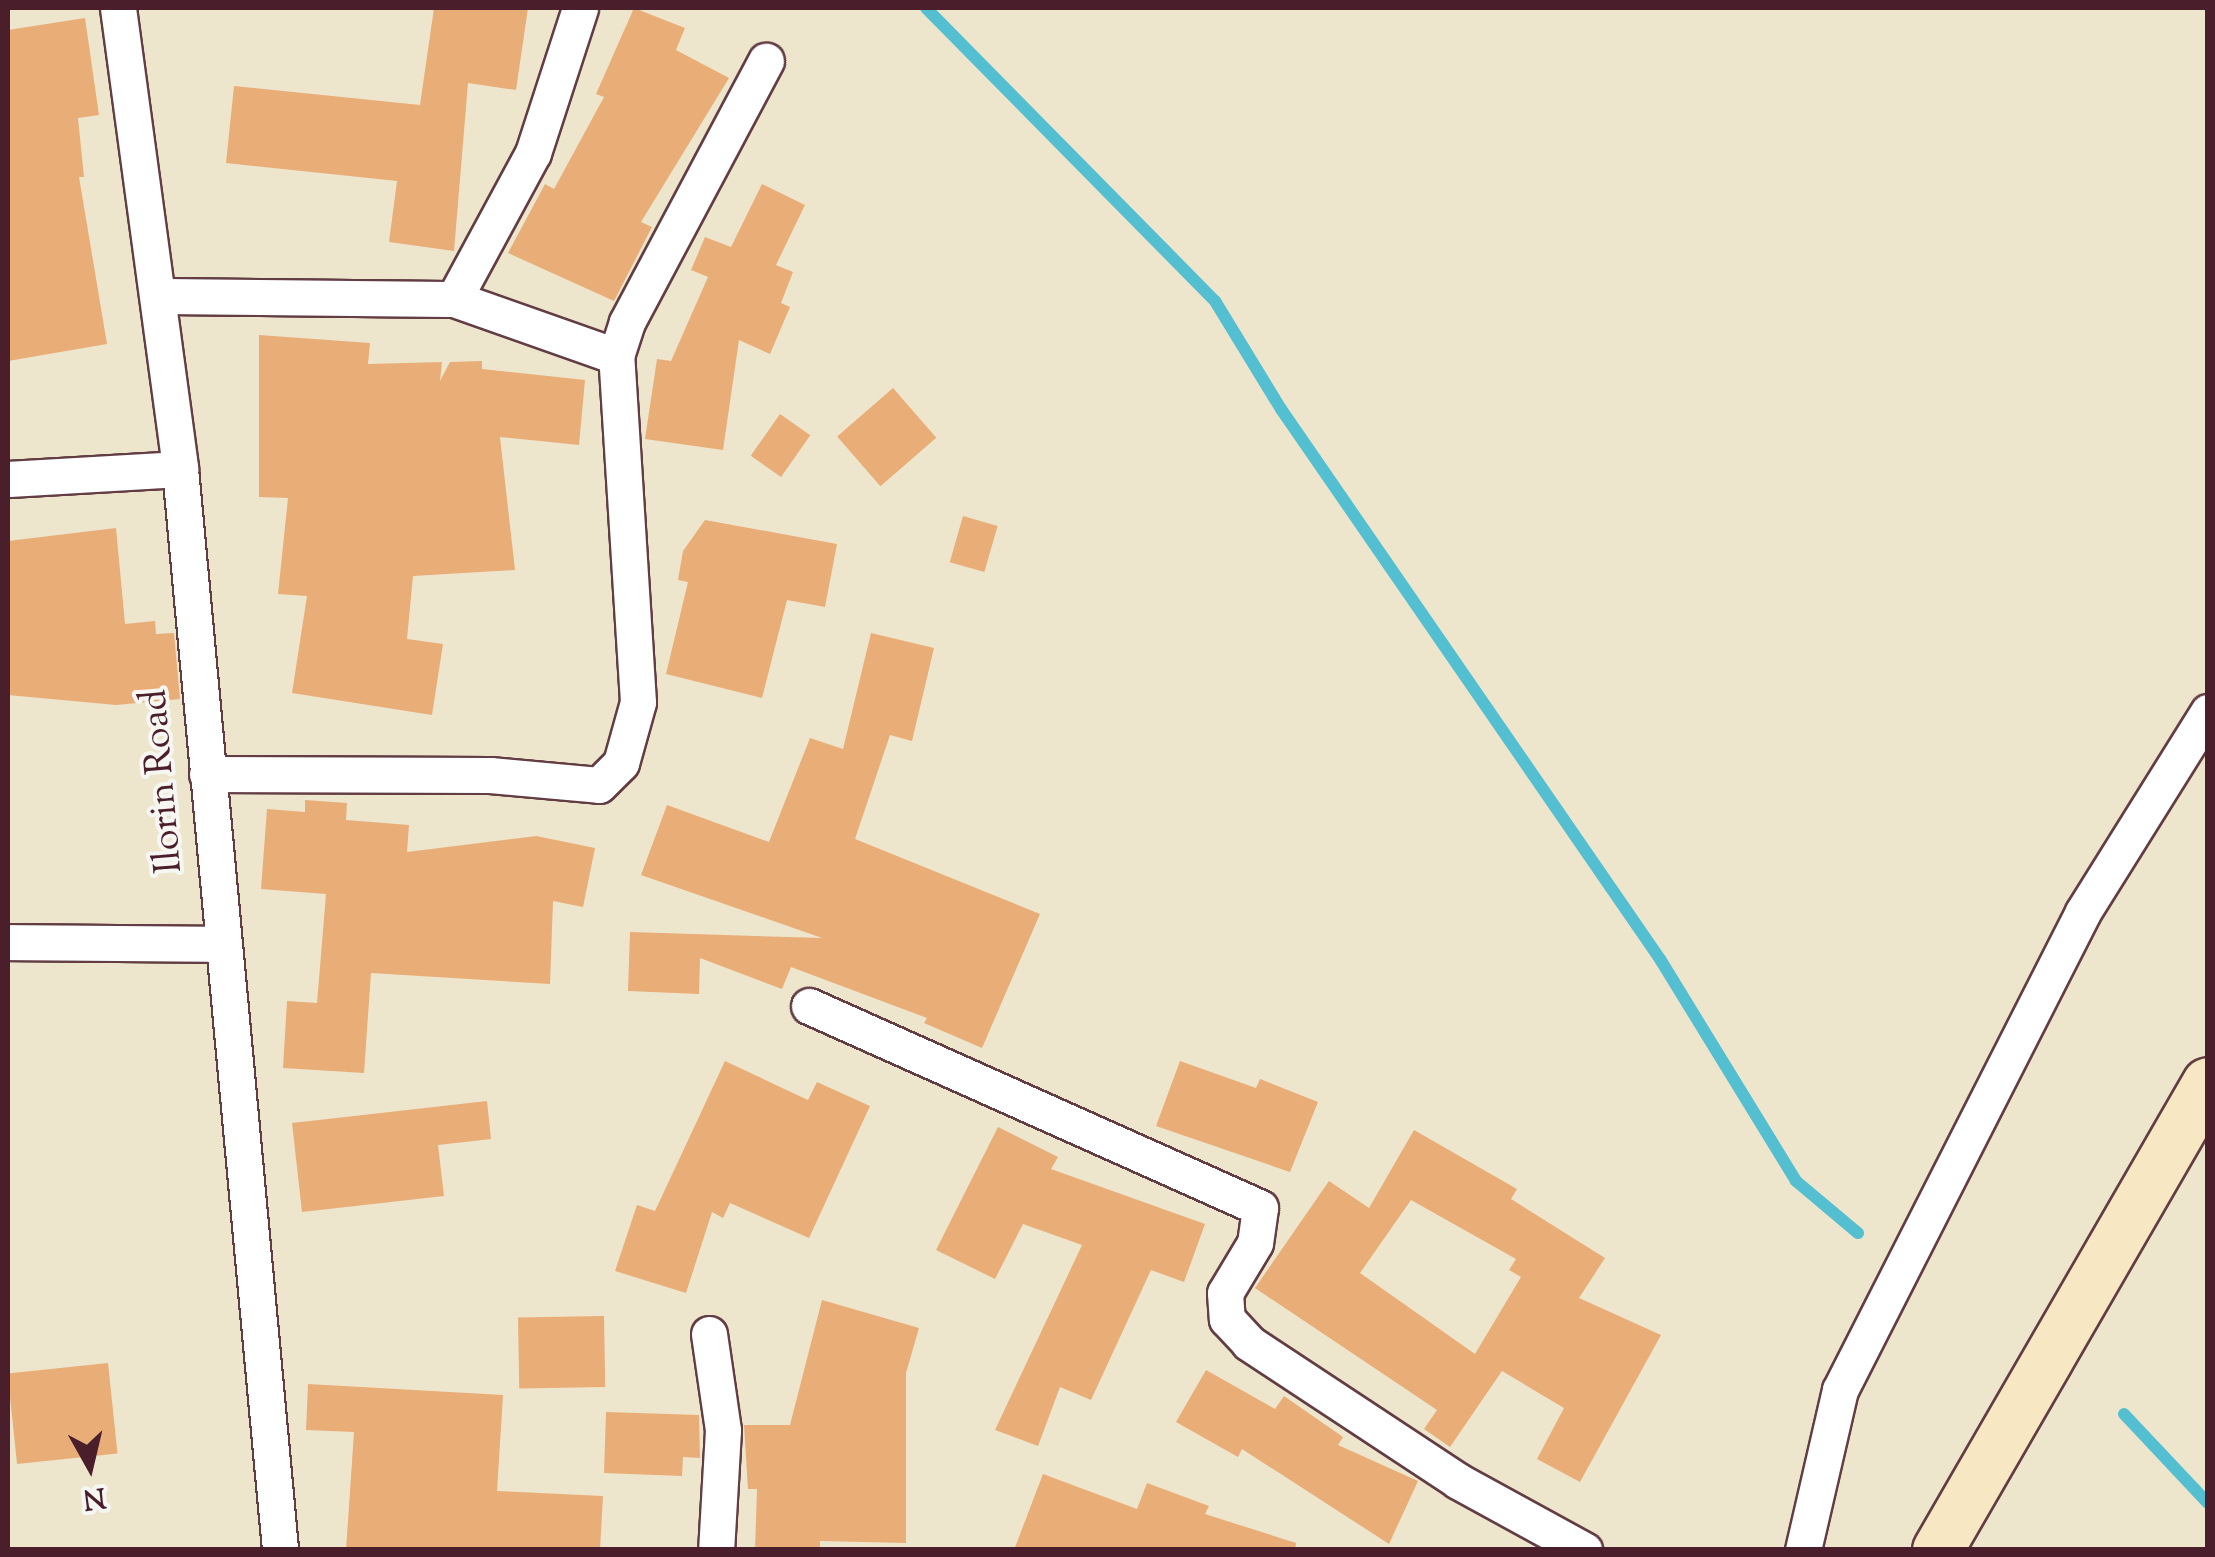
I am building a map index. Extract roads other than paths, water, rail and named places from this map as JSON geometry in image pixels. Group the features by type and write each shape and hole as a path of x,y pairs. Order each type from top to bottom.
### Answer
{"main road":[{"path":"1938,1550 2208,1083"}],"street":[{"name":"Ilorin Road","path":"118,8 180,469 219,944 280,1550"},
{"path":"454,299 532,153 580,8"},
{"path":"207,774 490,775 600,785 621,763 638,702 616,356 628,322 766,61"},
{"path":"158,296 454,299 616,356"},
{"path":"8,479 180,469"},
{"path":"1803,1550 1840,1390 2083,912 2208,712"},
{"path":"8,942 219,944"},
{"path":"809,1006 1260,1208 1255,1243 1225,1292 1227,1319 1249,1343 1458,1481 1584,1550"},
{"path":"709,1334 723,1430 716,1550"}],"waterway":[{"path":"926,8 1215,301 1281,409 1660,959 1796,1181 1858,1233"},
{"path":"2124,1414 2208,1503"}]}
